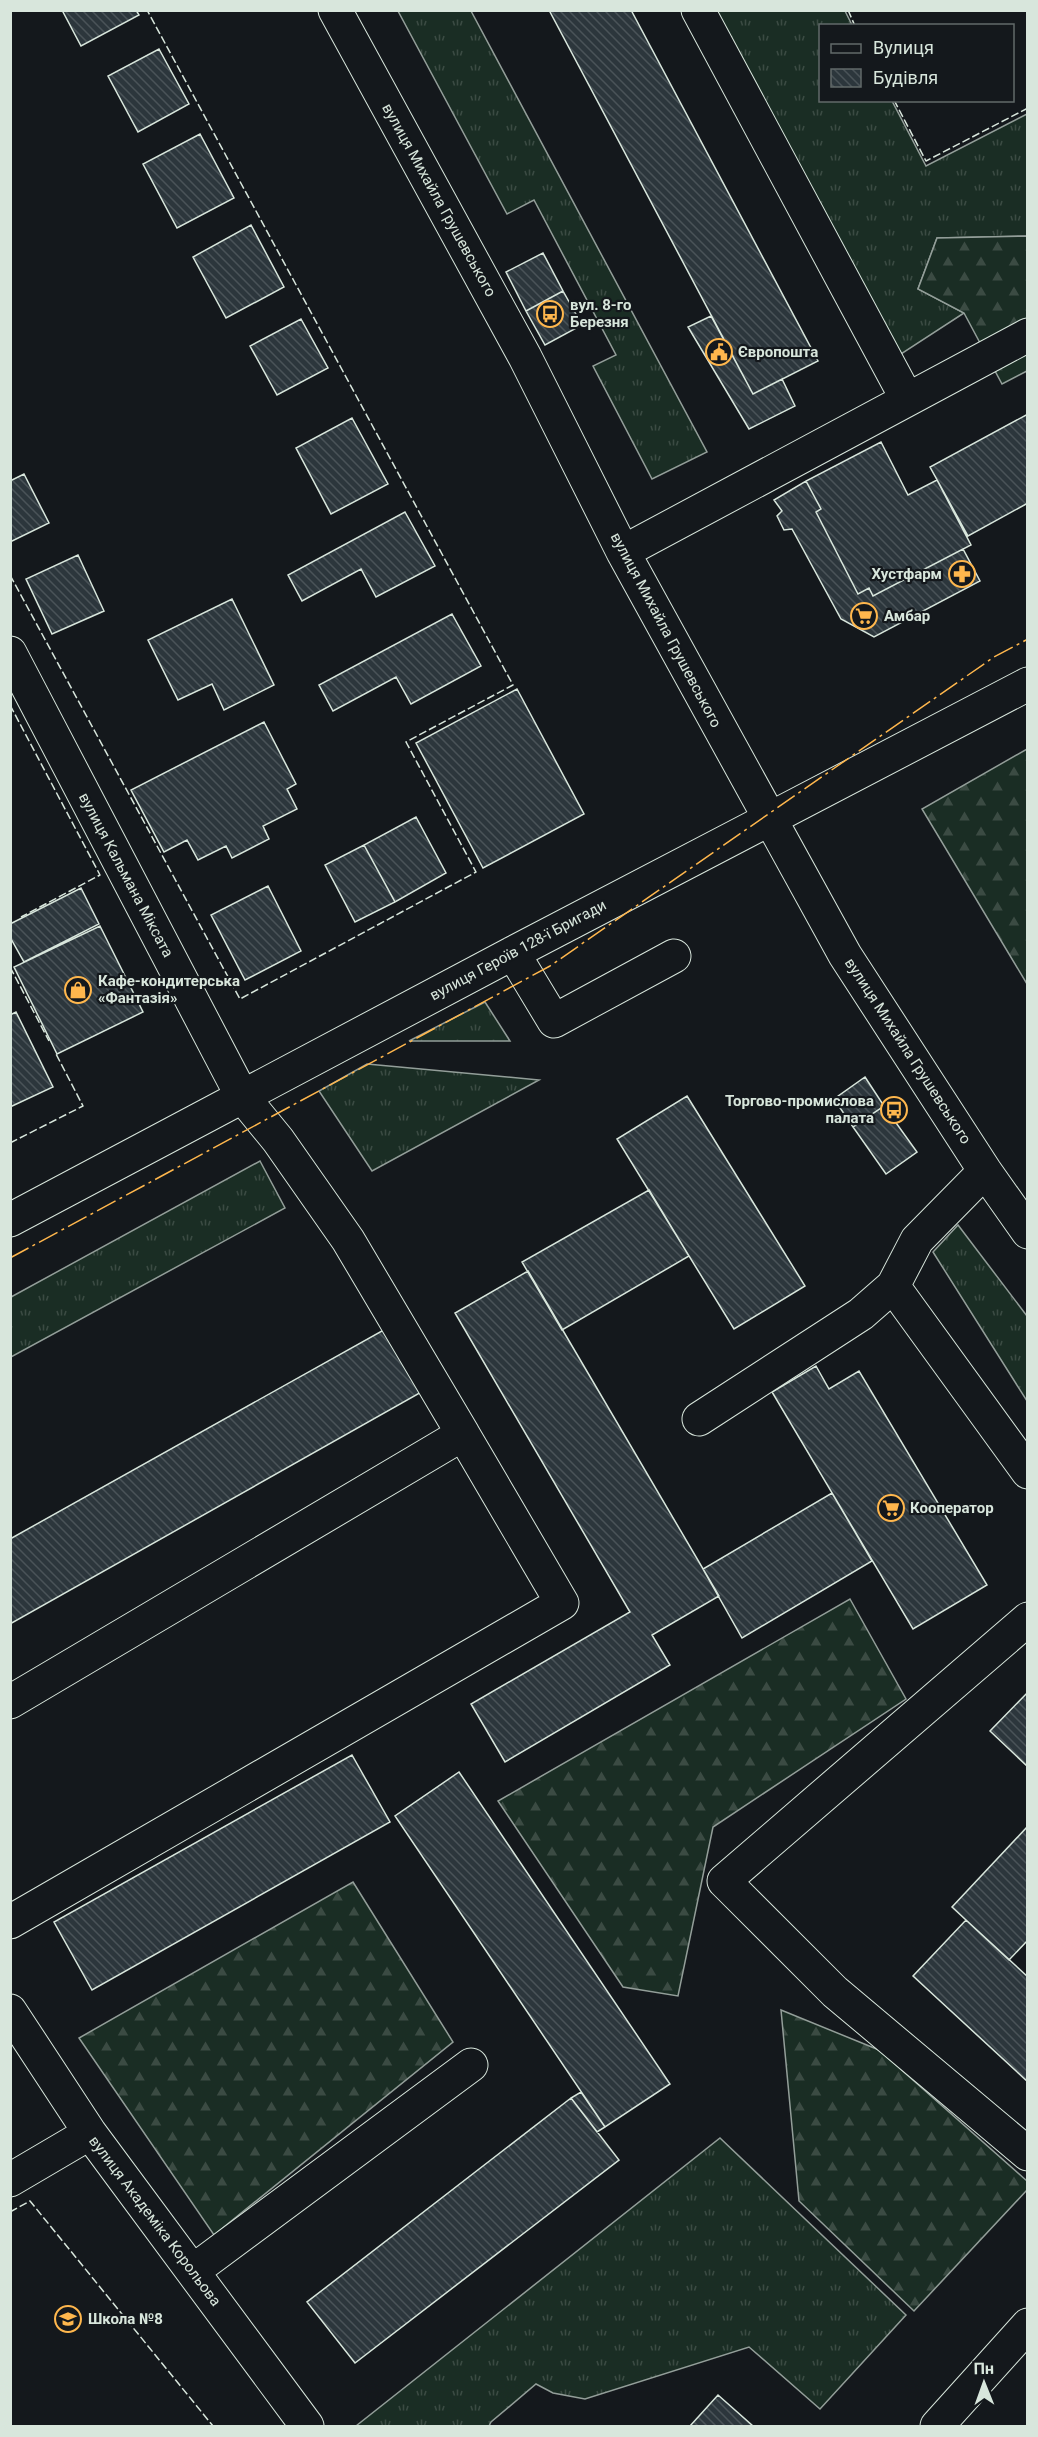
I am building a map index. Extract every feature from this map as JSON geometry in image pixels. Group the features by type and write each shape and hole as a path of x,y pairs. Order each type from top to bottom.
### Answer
{"street":[{"name":"вулиця Михайла Грушевського","path":"334,10 525,357 623,552 845,955 985,1171 1028,1232"},
{"path":"698,10 907,399"},
{"path":"623,552 1028,335"},
{"name":"вулиця Кальмана Міксата","path":"10,653 242,1096 278,1140 348,1240 562,1603 10,1922"},
{"name":"вулиця Героїв 128-ї Бригади","path":"10,1220 513,953 1028,684"},
{"path":"513,953 554,1021 674,956"},
{"path":"699,1419 861,1314 893,1286 917,1240 985,1171"},
{"path":"893,1286 1028,1472"},
{"path":"10,1702 463,1434"},
{"path":"1028,1619 724,1881 835,1992 1028,2154"},
{"name":"вулиця Академіка Корольова","path":"10,2011 90,2133 307,2427"},
{"path":"193,2271 471,2065"},
{"path":"10,2180 90,2133"},
{"path":"937,2427 1028,2325"}],"green space":[{"path":"398,11 471,11 707,452 652,479 593,366 616,355 534,200 507,214"},
{"path":"713,11 845,11 852,24 819,24 819,102 893,102 926,166 1027,114 1027,236 937,238 918,289 964,313 898,356"},
{"path":"1027,236 1027,371 1002,384 964,313 918,289 937,238"},
{"path":"1027,749 1027,984 922,809"},
{"path":"485,1002 510,1041 409,1041"},
{"path":"367,1064 539,1080 372,1171 319,1091"},
{"path":"260,1161 285,1208 11,1357 11,1297"},
{"path":"958,1225 1027,1316 1027,1401 933,1252"},
{"path":"850,1599 906,1699 713,1827 678,1996 623,1987 498,1801"},
{"path":"353,1882 453,2042 214,2235 79,2038"},
{"path":"781,2010 879,2050 1027,2181 1027,2190 914,2311 799,2201"},
{"path":"720,2138 906,2315 820,2409 749,2347 585,2399 553,2393 536,2384 489,2426 356,2426"}],"building":[{"path":"62,10 136,10 139,15 81,46"},
{"path":"549,10 631,10 818,361 753,394"},
{"path":"159,49 189,104 138,132 108,76"},
{"path":"200,134 234,198 177,228 143,164"},
{"path":"251,225 284,287 226,318 193,257"},
{"path":"543,253 563,291 526,311 506,272"},
{"path":"563,291 582,325 545,345 526,311"},
{"path":"711,316 753,394 782,379 795,406 749,429 688,327"},
{"path":"301,319 328,368 277,395 250,346"},
{"path":"1028,414 1028,503 968,536 930,467"},
{"path":"352,418 388,484 331,514 296,448"},
{"path":"881,442 908,495 937,480 971,545 873,596 869,588 858,594 816,512 821,509 806,481"},
{"path":"24,474 49,523 10,542 10,481"},
{"path":"806,481 821,509 816,512 858,594 869,588 873,596 963,549 980,581 874,637 841,619 792,529 784,530 777,516 782,511 774,500"},
{"path":"405,512 435,566 376,597 361,569 302,601 288,575"},
{"path":"78,555 104,611 52,634 26,579"},
{"path":"232,599 274,685 224,710 212,684 178,700 148,640"},
{"path":"452,614 481,666 411,704 396,677 333,711 319,685"},
{"path":"517,689 584,814 483,868 416,743"},
{"path":"264,722 296,784 287,789 297,809 263,826 269,839 232,858 226,846 198,860 187,840 164,852 131,790"},
{"path":"416,817 446,873 395,902 364,845"},
{"path":"364,845 395,902 355,922 325,865"},
{"path":"268,886 301,951 245,980 211,915"},
{"path":"81,888 99,924 24,962 10,937 10,924"},
{"name":"Кафе-кондитерська «Фантазія»","path":"100,926 143,1012 57,1054 14,967"},
{"path":"16,1012 53,1087 10,1107 10,1015"},
{"path":"865,1077 884,1106 853,1127 834,1099"},
{"path":"687,1096 805,1286 734,1329 617,1139"},
{"path":"884,1106 917,1152 886,1174 853,1127"},
{"path":"649,1190 689,1256 562,1330 522,1262"},
{"path":"528,1271 719,1596 652,1635 670,1665 505,1762 471,1704 630,1612 455,1313"},
{"path":"389,1327 425,1390 10,1624 10,1539"},
{"name":"Кооператор","path":"816,1366 829,1389 859,1371 987,1585 913,1629 772,1392"},
{"path":"832,1493 872,1561 742,1638 703,1569"},
{"path":"1028,1692 1028,1767 990,1731"},
{"path":"352,1755 390,1822 92,1990 54,1922"},
{"path":"459,1772 670,2084 605,2127 395,1816"},
{"path":"1028,1826 1028,1940 1009,1960 952,1907"},
{"path":"966,1920 1028,1977 1028,2082 913,1976"},
{"path":"581,2092 605,2127 597,2132 571,2098"},
{"path":"571,2098 619,2160 355,2363 307,2302"},
{"path":"718,2395 753,2426 690,2426"}],"fence":[{"path":"10,575 240,999 476,872 406,742 513,685 147,10"},
{"path":"848,10 854,24"},
{"path":"895,102 926,161 1028,108"},
{"path":"10,705 100,875 21,917"},
{"path":"10,967 49,1041"},
{"path":"10,1143 83,1106 55,1052"},
{"path":"10,2212 30,2201 213,2426"}],"power":[{"path":"10,1258 550,966 994,657 1028,639"}],"place":[{"name":"вул. 8-го Березня","path":"550,314"},
{"name":"Європошта","path":"719,352"},
{"name":"Хустфарм","path":"962,574"},
{"name":"Амбар","path":"864,616"},
{"name":"Кафе-кондитерська «Фантазія»","path":"78,990"},
{"name":"Торгово-промислова палата","path":"894,1110"},
{"name":"Кооператор","path":"891,1508"},
{"name":"Школа №8","path":"68,2319"}]}
